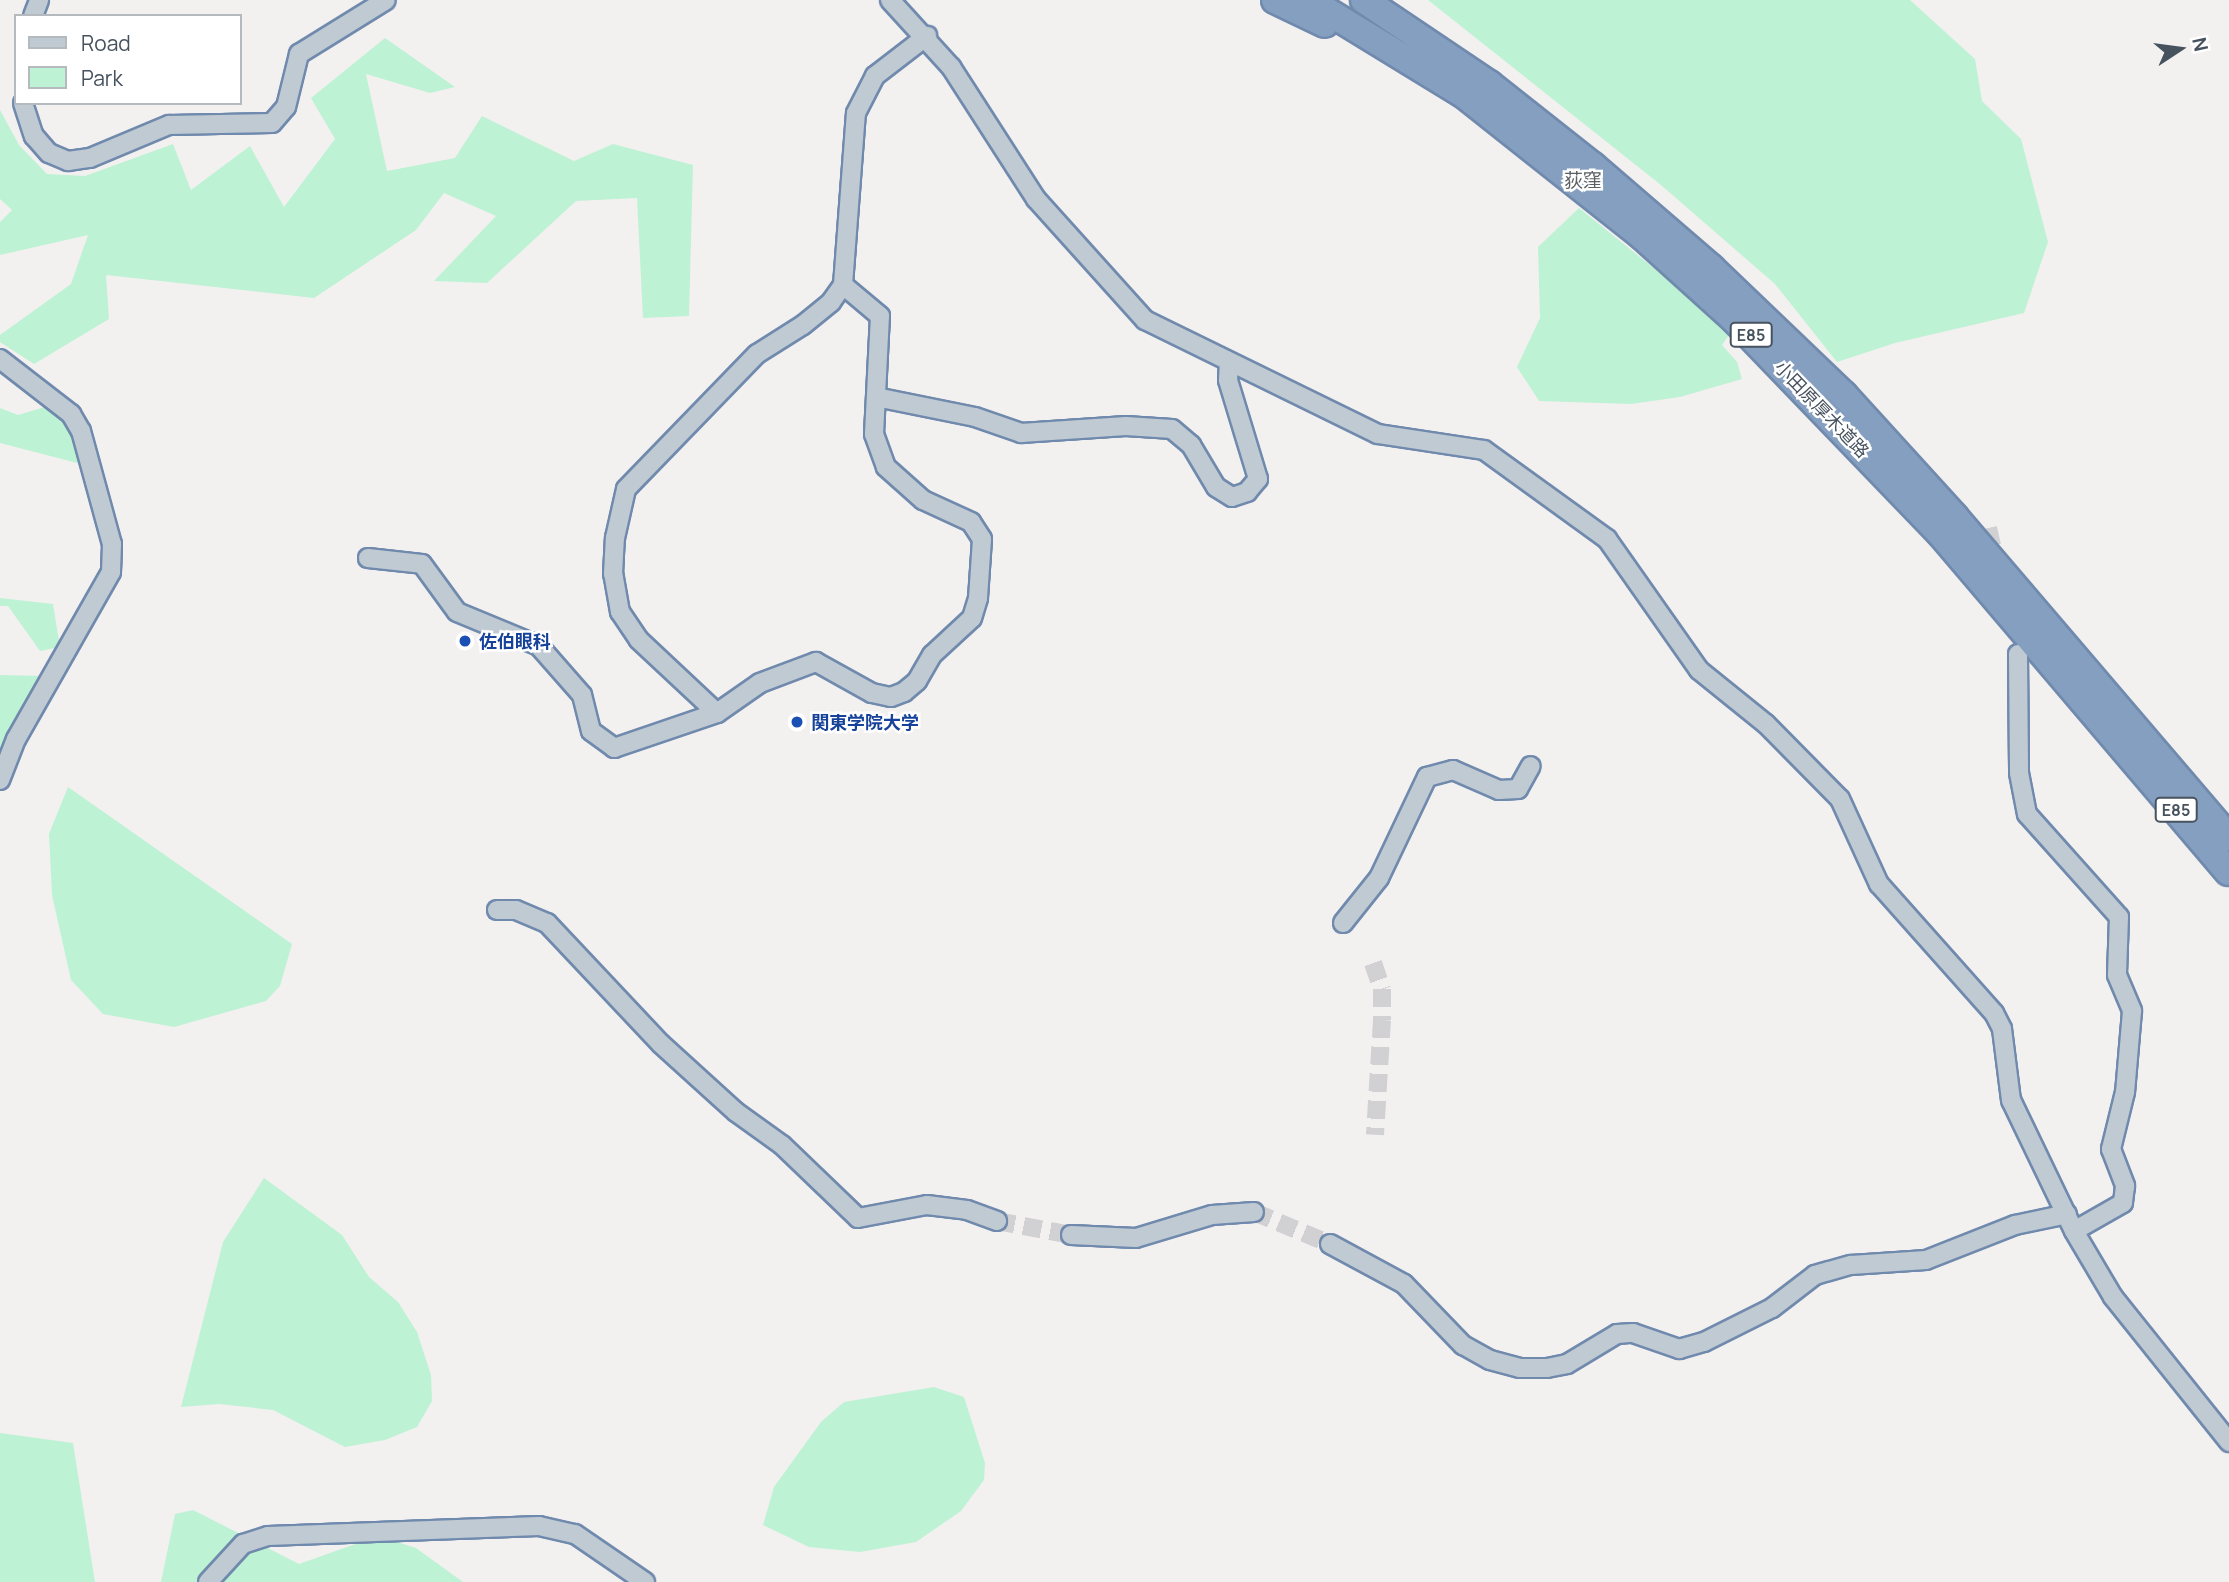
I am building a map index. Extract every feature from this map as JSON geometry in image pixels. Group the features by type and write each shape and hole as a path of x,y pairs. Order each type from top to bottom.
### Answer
{"highway":[{"path":"1275,0 1463,94"},
{"name":"小田原厚木道路","path":"1309,0 1463,94 1641,235 1735,320 1940,533 2132,740 2229,838"},
{"name":"小田原厚木道路","path":"1364,0 1499,92 1712,268 1862,415 2132,740 2229,872"}],"street":[{"path":"24,105 34,136 49,153 68,161 90,158 169,125 272,124 286,107 299,54 386,0"},
{"path":"890,0 927,36 967,91 1017,175 1134,309 1158,328 1378,434 1484,450 1607,539 1699,670 1766,724 1840,799 1879,884 1994,1013 2002,1029 2011,1100 2029,1144 2070,1222 2113,1297 2229,1442"},
{"path":"717,713 639,640 620,612 614,562 626,489 757,354 803,325 843,285 856,113 875,76 927,36"},
{"path":"368,558 422,565 457,612 539,646 582,695 591,731 614,748 717,713 768,678 816,662 872,693 897,696 912,687 932,655 972,618 980,577 979,532 971,522 923,500 886,467 874,434 880,316 843,285"},
{"path":"0,359 71,414 81,430 112,544 111,572 16,739 0,779"},
{"path":"876,397 975,417 1021,433 1136,426 1172,429 1191,445 1216,486 1232,497 1247,492 1258,480 1228,380 1229,362"},
{"path":"1330,1244 1404,1284 1463,1345 1510,1365 1547,1368 1567,1364 1617,1335 1633,1333 1679,1349 1704,1342 1742,1326 1815,1275 1851,1265 1926,1260 2014,1225 2070,1222 2123,1203 2126,1186 2111,1149 2125,1092 2132,1011 2117,975 2119,917 2026,814 2019,773 2018,654"},
{"path":"1343,923 1380,878 1427,777 1453,770 1499,790 1518,789 1531,766"},
{"path":"497,910 516,910 547,923 660,1044 736,1112 782,1144 858,1218 927,1205 967,1210 997,1221"},
{"path":"1071,1235 1136,1238 1212,1214 1254,1212"},
{"path":"208,1582 243,1544 268,1536 539,1526 575,1534 645,1582"}],"green space":[{"path":"1428,0 1910,0 1975,59 1982,101 2021,139 2048,242 2024,313 1895,343 1837,362 1775,284 1661,185"},
{"path":"385,38 455,87 430,93 366,74 387,171 455,158 482,116 574,161 613,144 693,165 689,316 643,318 637,198 576,201 487,283 434,281 496,216 444,193 416,230 314,298 106,275 109,319 34,364 0,342 0,335 71,284 88,235 0,255 0,222 12,210 0,199 0,110 19,145 47,174 85,176 173,144 191,190 250,146 284,207 335,139 311,98"},
{"path":"1579,208 1722,323 1729,335 1722,345 1737,362 1742,379 1680,397 1631,404 1539,401 1517,367 1540,318 1538,247"},
{"path":"48,406 68,423 85,465 0,443 0,408 18,415"},
{"path":"0,598 53,604 60,647 40,651 8,606 0,606"},
{"path":"0,675 45,676 0,757"},
{"path":"68,787 292,944 280,986 266,1001 174,1027 103,1014 71,980 52,895 49,834"},
{"path":"264,1178 342,1235 369,1277 398,1302 417,1332 431,1375 432,1401 417,1427 385,1440 345,1447 273,1410 219,1404 181,1407 223,1242"},
{"path":"934,1387 964,1397 985,1463 984,1480 961,1511 916,1542 860,1552 809,1547 763,1525 774,1487 821,1422 844,1402"},
{"path":"0,1433 73,1443 95,1582 0,1582"},
{"path":"193,1510 299,1564 378,1536 416,1548 463,1582 161,1582 175,1514"}],"tunnel":[{"path":"1988,528 1995,559"},
{"path":"1373,963 1382,989 1375,1135"},
{"path":"1254,1212 1330,1244"},
{"path":"997,1221 1071,1235"}],"place":[{"name":"佐伯眼科","path":"465,641"},
{"name":"関東学院大学","path":"797,722"}],"district":[{"name":"荻窪","path":"1583,181"}]}
